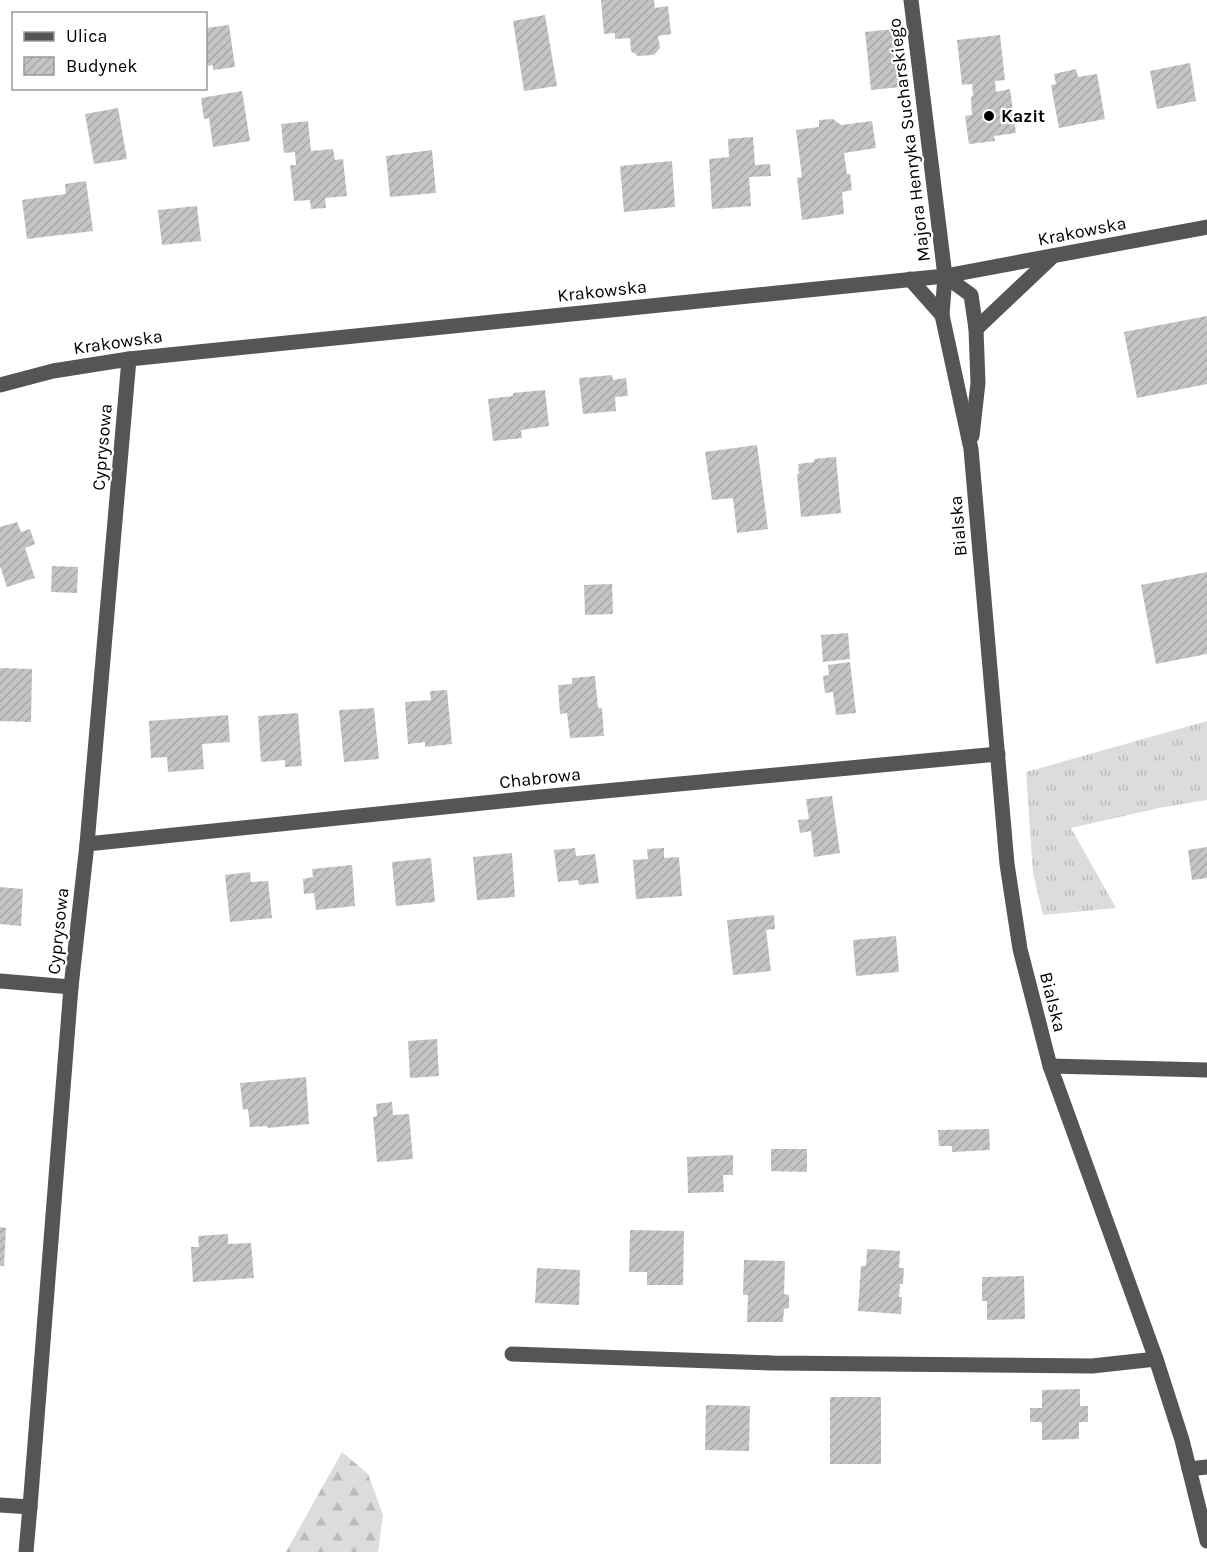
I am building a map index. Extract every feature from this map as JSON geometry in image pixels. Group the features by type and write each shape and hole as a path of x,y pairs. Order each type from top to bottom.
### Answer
{"street":[{"name":"Majora Henryka Sucharskiego","path":"911,0 945,276"},
{"name":"Krakowska","path":"0,385 52,371 129,359 945,276 1207,227"},
{"path":"976,329 1053,256"},
{"name":"Bialska","path":"945,276 942,315 971,449 1007,864 1020,949 1050,1066 1156,1359 1182,1440 1207,1541"},
{"name":"Bialska","path":"945,276 971,295 976,329 978,383 971,449"},
{"name":"Bialska","path":"910,279 942,315"},
{"name":"Cyprysowa","path":"26,1552 71,987 87,844 129,359"},
{"name":"Chabrowa","path":"87,844 541,797 998,754"},
{"path":"0,981 71,987"},
{"path":"1050,1066 1207,1070"},
{"path":"512,1354 773,1363 1092,1366 1156,1359"},
{"path":"1189,1469 1207,1467"},
{"path":"0,1505 30,1507"}],"green space":[{"path":"1207,721 1207,800 1159,808 1071,828 1116,908 1043,915 1033,873 1026,772"},
{"path":"342,1452 368,1474 383,1515 378,1552 286,1552"}],"building":[{"path":"601,0 654,0 655,8 668,6 671,34 658,36 660,48 654,55 638,56 631,51 630,38 615,39 615,33 604,34"},
{"path":"545,15 557,86 524,91 513,21"},
{"path":"229,25 235,67 213,70 213,65 207,66 207,28"},
{"path":"895,29 901,87 871,90 865,32"},
{"path":"1000,35 1005,80 995,81 996,92 1010,89 1016,133 994,136 995,141 969,144 965,116 972,115 972,84 962,85 957,40"},
{"path":"1190,63 1196,101 1157,109 1150,71"},
{"path":"1076,69 1078,77 1097,74 1105,119 1059,128 1051,85 1056,84 1054,74"},
{"path":"242,91 250,141 213,147 209,118 204,119 201,98"},
{"path":"118,108 127,159 94,164 85,114"},
{"path":"833,119 841,125 872,121 876,148 844,153 852,190 842,192 844,214 802,220 797,178 802,177 796,130 819,127 819,120"},
{"path":"308,121 311,151 333,149 335,160 343,159 347,196 325,198 326,208 311,209 310,200 294,201 290,165 296,165 295,152 284,153 281,124"},
{"path":"753,137 755,165 770,164 771,176 749,177 751,206 712,209 709,159 729,157 728,139"},
{"path":"432,150 436,193 390,197 386,156"},
{"path":"672,161 675,207 624,212 620,166"},
{"path":"86,181 93,231 27,239 22,200 66,194 65,184"},
{"path":"197,206 201,241 162,245 158,210"},
{"path":"1207,316 1207,384 1137,398 1124,332"},
{"path":"612,375 613,380 626,378 628,396 615,397 616,411 583,414 579,378"},
{"path":"545,390 549,426 521,430 522,438 493,441 488,399 513,396 513,393"},
{"path":"757,445 768,529 737,533 733,498 712,500 705,452"},
{"path":"836,457 841,513 801,517 798,464 814,462 814,459"},
{"path":"17,522 21,532 30,529 35,544 25,548 35,578 7,587 0,566 0,527"},
{"path":"52,566 78,567 77,593 51,592"},
{"path":"1207,572 1207,654 1156,664 1141,585"},
{"path":"612,584 613,614 585,615 584,585"},
{"path":"848,633 850,659 823,662 821,635"},
{"path":"850,662 856,713 836,715 833,692 825,693 823,676 829,675 828,665"},
{"path":"0,668 32,669 31,722 0,721"},
{"path":"595,676 598,708 602,708 604,736 570,738 567,713 560,714 558,685 572,684 572,678"},
{"path":"447,690 452,744 425,747 425,742 408,744 405,702 431,700 430,691"},
{"path":"374,708 379,759 344,762 339,710"},
{"path":"298,713 302,766 285,767 285,760 261,762 258,716"},
{"path":"228,715 230,742 202,744 204,769 168,772 167,757 151,758 149,721"},
{"path":"832,796 840,853 814,857 811,831 800,833 798,820 809,819 806,799"},
{"path":"1207,847 1207,878 1192,880 1188,850"},
{"path":"575,848 576,856 595,854 599,883 579,885 578,880 558,882 554,850"},
{"path":"664,848 664,858 679,857 682,896 636,899 633,860 648,859 647,849"},
{"path":"512,853 515,897 477,900 473,857"},
{"path":"431,858 435,902 396,906 392,862"},
{"path":"352,865 355,906 316,910 314,893 304,894 303,879 313,877 312,869"},
{"path":"250,872 251,882 268,881 272,918 230,922 225,875"},
{"path":"0,887 23,889 21,926 0,924"},
{"path":"774,915 775,929 766,930 771,971 733,975 727,920"},
{"path":"896,936 899,972 856,976 853,940"},
{"path":"437,1039 439,1076 410,1078 408,1041"},
{"path":"306,1077 309,1124 268,1128 267,1126 250,1127 248,1109 243,1110 240,1083"},
{"path":"392,1102 393,1115 409,1114 413,1159 377,1162 373,1117 377,1116 376,1104"},
{"path":"989,1129 990,1150 952,1152 952,1146 939,1146 938,1130"},
{"path":"771,1149 807,1149 807,1172 771,1171"},
{"path":"733,1155 733,1175 723,1175 724,1192 688,1193 687,1157"},
{"path":"0,1227 6,1228 4,1266 0,1266"},
{"path":"630,1230 684,1231 683,1285 647,1285 647,1272 629,1272"},
{"path":"228,1234 228,1244 251,1243 254,1278 193,1282 191,1247 199,1247 198,1236"},
{"path":"867,1249 900,1251 899,1268 904,1268 899,1297 902,1297 901,1314 858,1311 861,1266 866,1266"},
{"path":"744,1260 785,1261 784,1294 789,1295 789,1308 784,1309 783,1322 747,1322 748,1295 743,1295"},
{"path":"537,1268 580,1270 579,1305 535,1303"},
{"path":"1024,1276 1025,1319 987,1320 987,1301 982,1301 982,1277"},
{"path":"1080,1389 1080,1406 1088,1406 1088,1422 1079,1422 1079,1439 1042,1440 1042,1422 1030,1422 1030,1408 1042,1408 1042,1390"},
{"path":"830,1397 881,1397 881,1464 830,1464"},
{"path":"706,1405 750,1406 749,1451 705,1450"}],"place":[{"name":"Kazit","path":"989,116"}]}
